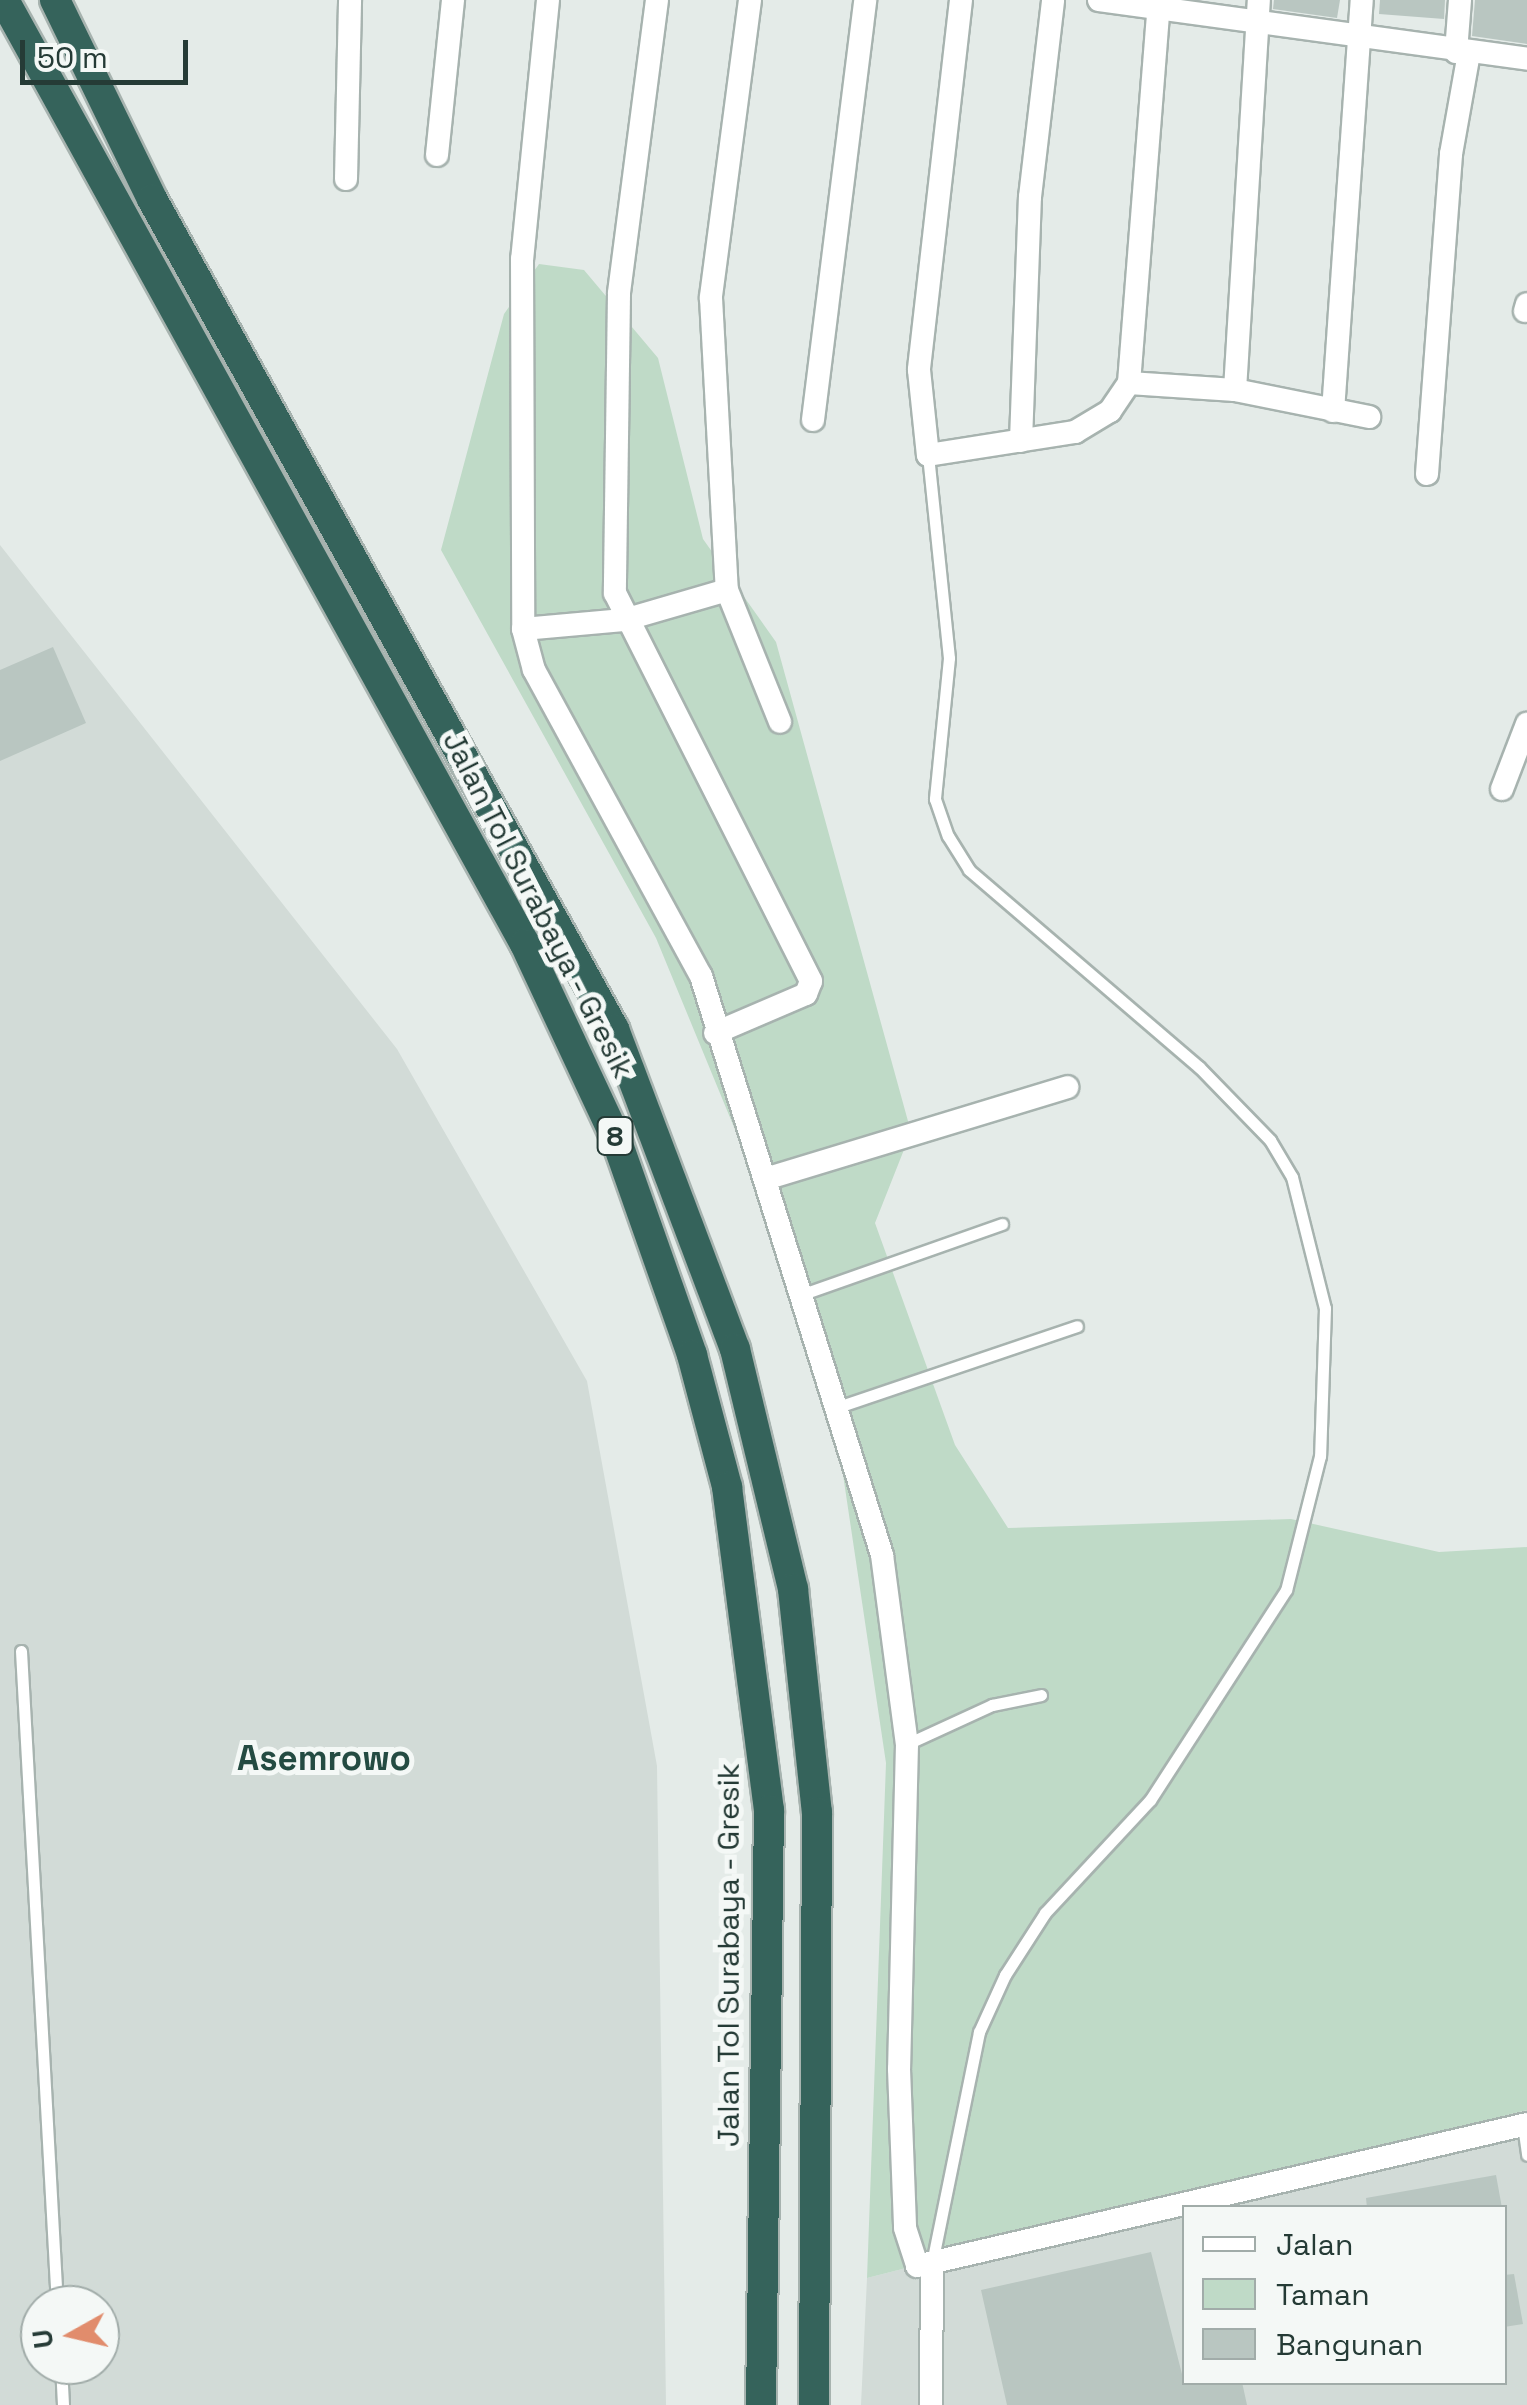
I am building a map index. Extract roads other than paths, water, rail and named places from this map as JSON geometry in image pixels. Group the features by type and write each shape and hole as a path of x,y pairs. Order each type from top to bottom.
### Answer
{"highway":[{"name":"Jalan Tol Surabaya - Gresik","path":"4,0 525,944 615,1136 681,1322 727,1487 769,1810 761,2405"},
{"name":"Jalan Tol Surabaya - Gresik","path":"55,0 152,199 614,1029 735,1349 793,1589 816,1812 814,2405"}],"street":[{"path":"346,178 350,0"},
{"path":"436,155 453,0"},
{"path":"548,0 522,258 523,629 534,670 701,976 715,1033 841,1406 882,1555 907,1744 905,2228 917,2266 932,2268 1182,2207"},
{"path":"657,0 620,294 615,592 624,620 807,964 806,994 715,1033"},
{"path":"750,0 711,298 727,590 780,722"},
{"path":"813,420 866,0"},
{"path":"961,0 919,370 928,455 1075,432 1110,410 1129,383 1159,4"},
{"path":"1021,442 1030,197 1053,0"},
{"path":"1099,0 1258,10 1359,36 1527,60"},
{"path":"1333,412 1362,0"},
{"path":"1426,474 1462,53 1460,0"},
{"path":"1235,390 1258,10"},
{"path":"1129,383 1235,390 1369,417"},
{"path":"523,629 624,620 727,590"},
{"path":"1502,789 1527,724"},
{"path":"764,1180 1067,1087"},
{"path":"1191,2205 1525,2124"},
{"path":"931,2405 932,2268"}],"lane":[{"path":"928,455 949,658 934,799 948,836 983,883 1200,1067 1270,1140 1292,1177 1325,1308 1320,1456 1286,1590 1150,1800 1045,1913 1005,1976 979,2032 932,2268"},
{"path":"803,1294 1002,1224"},
{"path":"841,1406 1077,1326"},
{"path":"21,1652 57,2285"},
{"path":"907,1744 992,1705 1041,1696"},
{"path":"1525,2124 1527,2155"}],"district":[{"name":"Asemrowo","path":"324,1758"}]}
